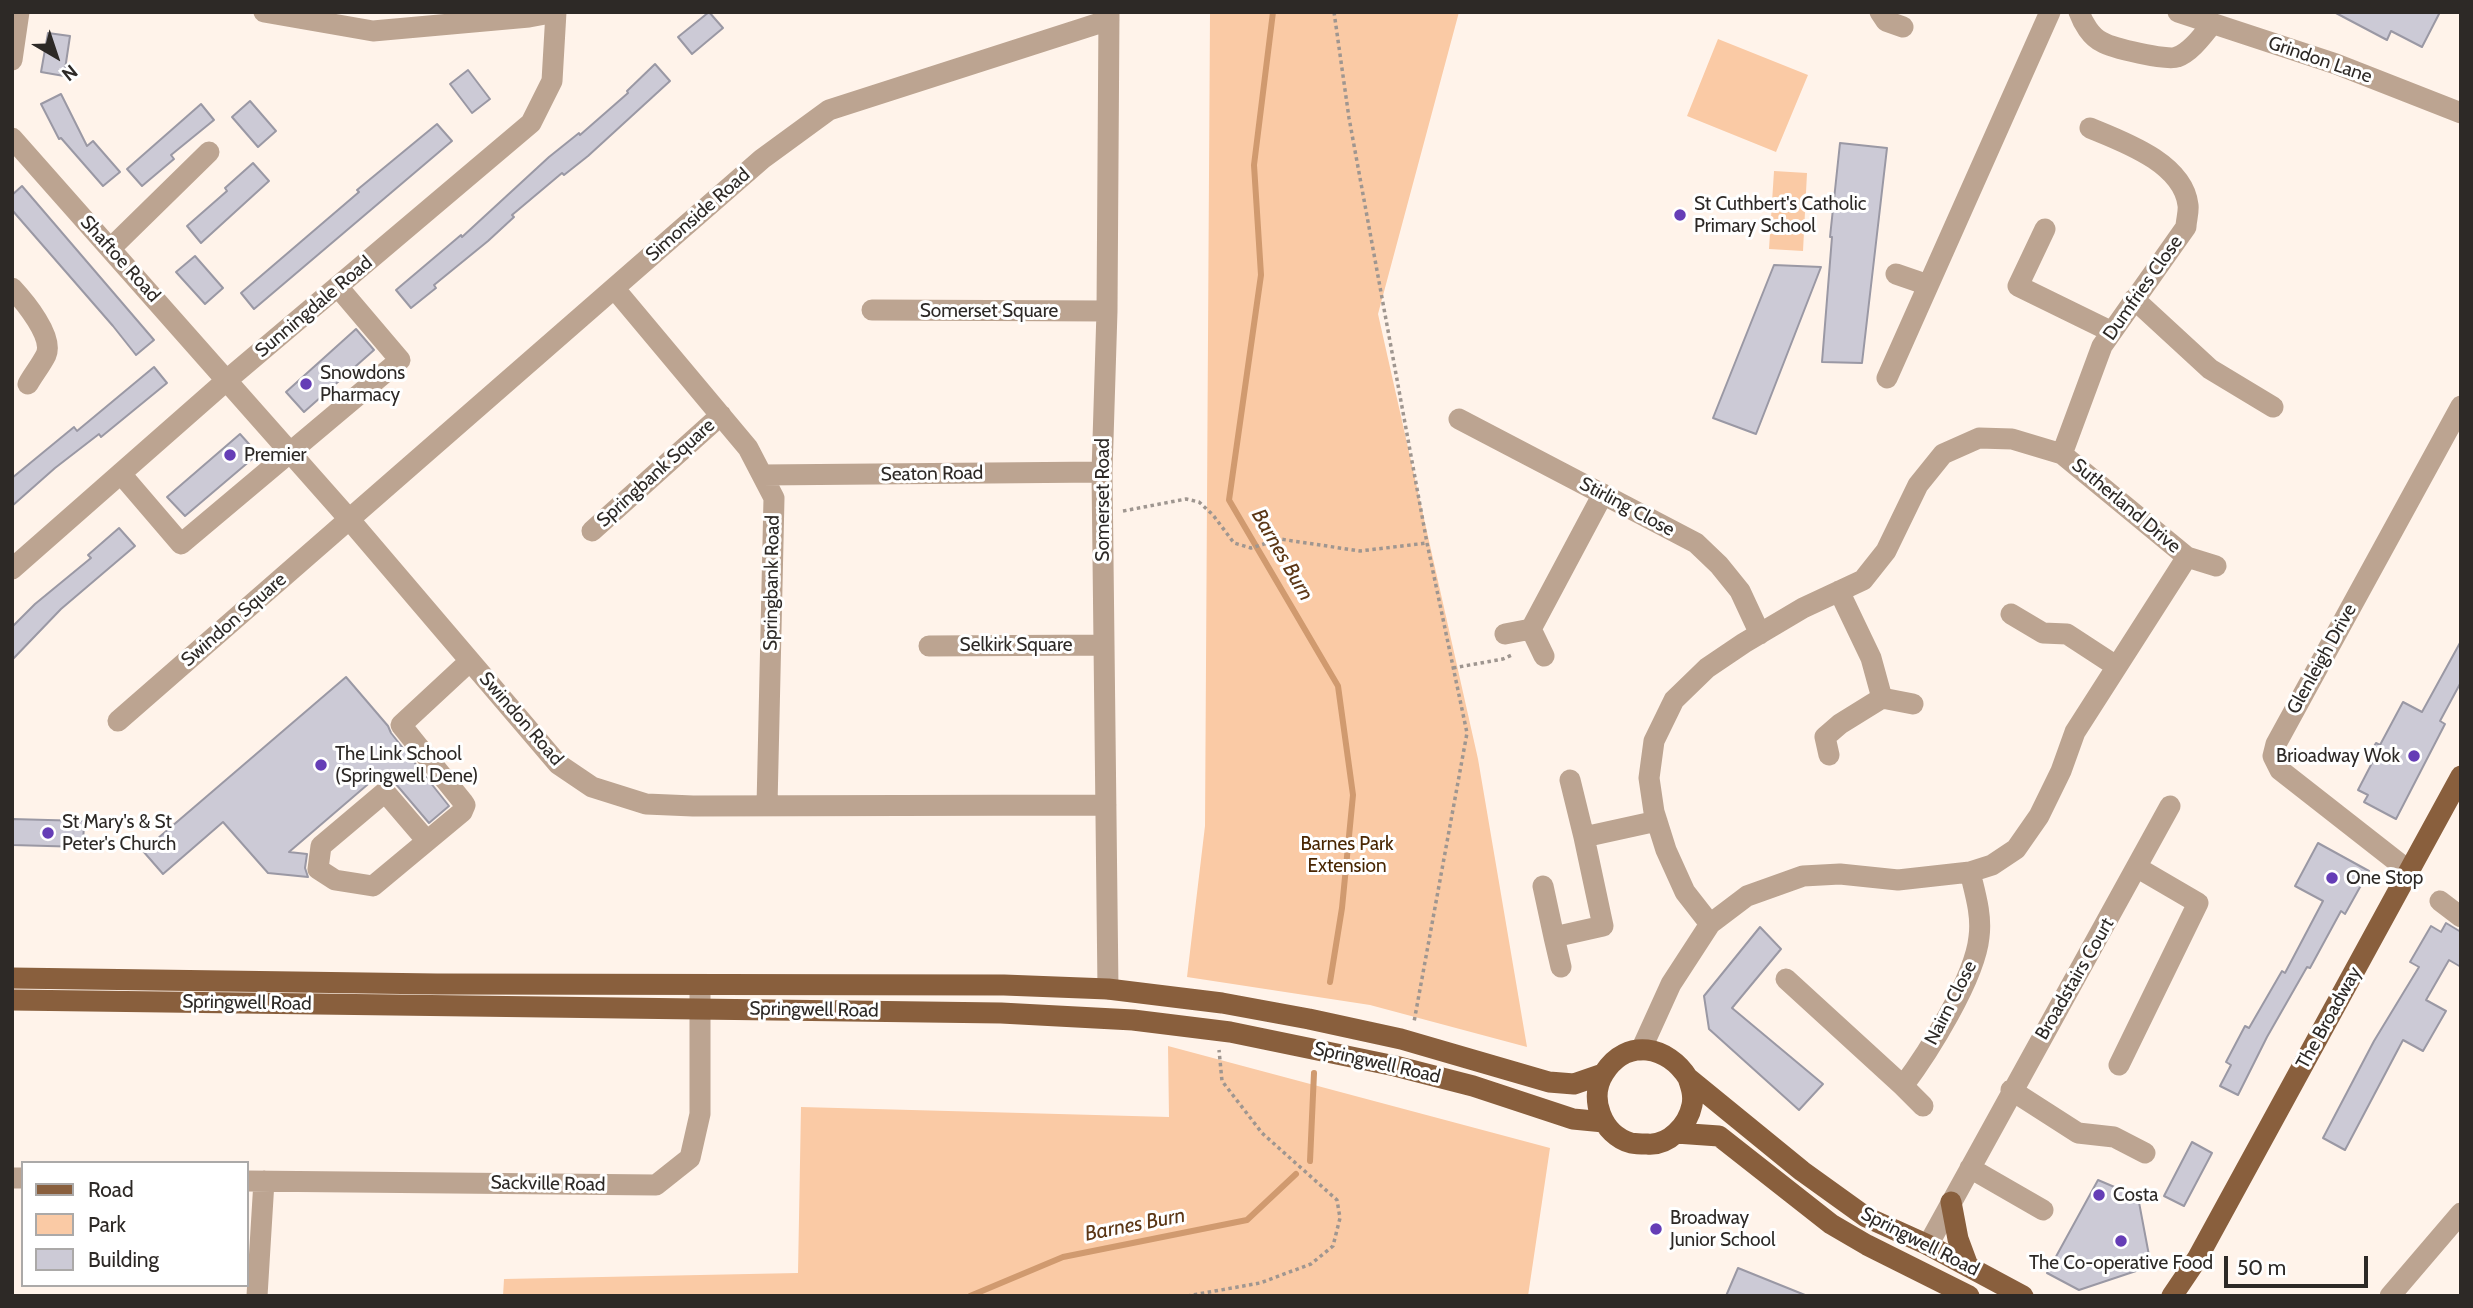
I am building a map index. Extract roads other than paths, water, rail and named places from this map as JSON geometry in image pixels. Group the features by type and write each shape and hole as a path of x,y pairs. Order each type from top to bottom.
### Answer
{"main road":[{"name":"The Broadway","path":"2172,1296 2197,1259 2461,776"},
{"name":"Springwell Road","path":"12,978 451,985 1004,985 1108,989 1222,1003 1308,1019 1410,1042 1549,1082 1574,1083 1603,1074 1620,1056 1641,1049 1667,1055 1680,1065 1688,1078 1802,1171 1856,1210 2023,1296"},
{"path":"1106,1018 1108,989"},
{"name":"Springwell Road","path":"12,1000 988,1013 1133,1020 1217,1031 1395,1066 1473,1086 1573,1119 1604,1122 1612,1133 1630,1143 1652,1145 1676,1133 1719,1136 1831,1224 1969,1296"},
{"path":"1603,1074 1597,1093 1598,1107 1604,1122"},
{"path":"1676,1133 1685,1124 1692,1106 1693,1094 1688,1078"},
{"path":"1951,1202 1958,1240 1968,1266"},
{"name":"The Broadway","path":"2187,1296 2197,1259"}],"street":[{"path":"12,60 19,12"},
{"path":"264,12 335,18 373,32 460,18 556,12"},
{"name":"Sunningdale Road","path":"12,569 227,380 531,123 552,81 556,12"},
{"path":"1880,12 1886,21 1902,27"},
{"path":"1887,378 2050,12"},
{"path":"2079,12 2083,23 2100,42 2159,58 2176,57 2194,45 2213,24"},
{"name":"Grindon Lane","path":"2178,12 2336,64 2461,113"},
{"name":"Simonside Road","path":"349,519 762,159 829,110 1109,16"},
{"name":"Somerset Road","path":"1108,989 1102,472 1107,311 1109,16"},
{"name":"Dumfries Close","path":"2063,454 2102,346 2186,227 2188,205 2177,178 2140,148 2090,128"},
{"name":"Shaftoe Road","path":"12,138 227,380"},
{"path":"111,248 209,152"},
{"path":"2045,229 2018,286 2112,332"},
{"path":"1896,274 1928,285"},
{"path":"121,474 181,544 400,360 338,287"},
{"path":"12,288 24,301 47,339 47,353 28,384"},
{"name":"Springbank Road","path":"614,288 748,448 774,498 766,806"},
{"path":"2134,299 2210,369 2273,407"},
{"name":"Somerset Square","path":"872,310 1107,311"},
{"name":"Swindon Road","path":"227,380 558,764 592,787 646,804 1106,804"},
{"name":"Glenleigh Drive","path":"2409,871 2280,770 2273,756 2282,732 2461,406"},
{"name":"Springbank Square","path":"592,531 721,415"},
{"name":"Stirling Close","path":"1459,419 1696,543 1740,591 1760,634"},
{"name":"Sutherland Drive","path":"1641,1049 1671,984 1710,924 1747,896 1803,876 1840,874 1898,880 1970,872 1993,865 2016,849 2039,816 2061,771 2075,732 2187,557 2063,454 2012,439 1979,438 1943,454 1918,485 1886,551 1863,580 1802,608 1760,634 1707,668 1674,700 1654,741 1649,778 1657,821 1685,892 1710,924"},
{"name":"Seaton Road","path":"762,475 1102,472"},
{"path":"1505,634 1538,642 1603,494"},
{"name":"Swindon Square","path":"118,721 349,519"},
{"path":"2187,557 2216,566"},
{"path":"1839,591 1871,658 1881,698"},
{"path":"2011,614 2043,633 2067,634 2116,666"},
{"name":"Selkirk Square","path":"929,646 1104,645"},
{"path":"427,841 385,792 321,846 318,869 335,880 373,886 427,841 461,812 465,805 401,724 470,661"},
{"path":"1829,755 1825,737 1881,698 1913,704"},
{"path":"1554,937 1603,926 1570,780"},
{"name":"Broadstairs Court","path":"1928,1245 2011,1090 2138,868 2170,806"},
{"path":"1584,837 1657,821"},
{"path":"2119,1065 2198,902 2138,868"},
{"name":"Nairn Close","path":"1903,1086 1920,1063 1974,962 1980,936 1979,908 1970,872"},
{"path":"1543,887 1561,967"},
{"path":"2440,901 2461,917"},
{"path":"1786,979 1923,1105"},
{"name":"Sackville Road","path":"256,1181 656,1185 690,1158 700,1114 699,985"},
{"path":"2011,1090 2078,1133 2114,1137 2145,1153"},
{"path":"1970,1168 2043,1209"},
{"path":"256,1181 257,1296"},
{"path":"2390,1296 2461,1213"}],"waterway":[{"name":"Barnes Burn","path":"1273,12 1254,165 1261,275 1229,500 1338,686 1353,795 1342,908 1330,982"},
{"path":"1310,1161 1314,1073"},
{"name":"Barnes Burn","path":"970,1296 1063,1257 1247,1220 1296,1174"}],"place":[{"name":"St Cuthbert's Catholic Primary School","path":"1680,215"},
{"name":"Snowdons Pharmacy","path":"306,384"},
{"name":"Premier","path":"230,455"},
{"name":"Brioadway Wok","path":"2414,756"},
{"name":"The Link School (Springwell Dene)","path":"321,765"},
{"name":"St Mary's & St Peter's Church","path":"48,833"},
{"name":"One Stop","path":"2332,878"},
{"name":"Costa","path":"2099,1195"},
{"name":"Broadway Junior School","path":"1656,1229"},
{"name":"The Co-operative Food","path":"2121,1241"}],"park label":[{"name":"Barnes Park Extension","path":"1347,855"}]}
